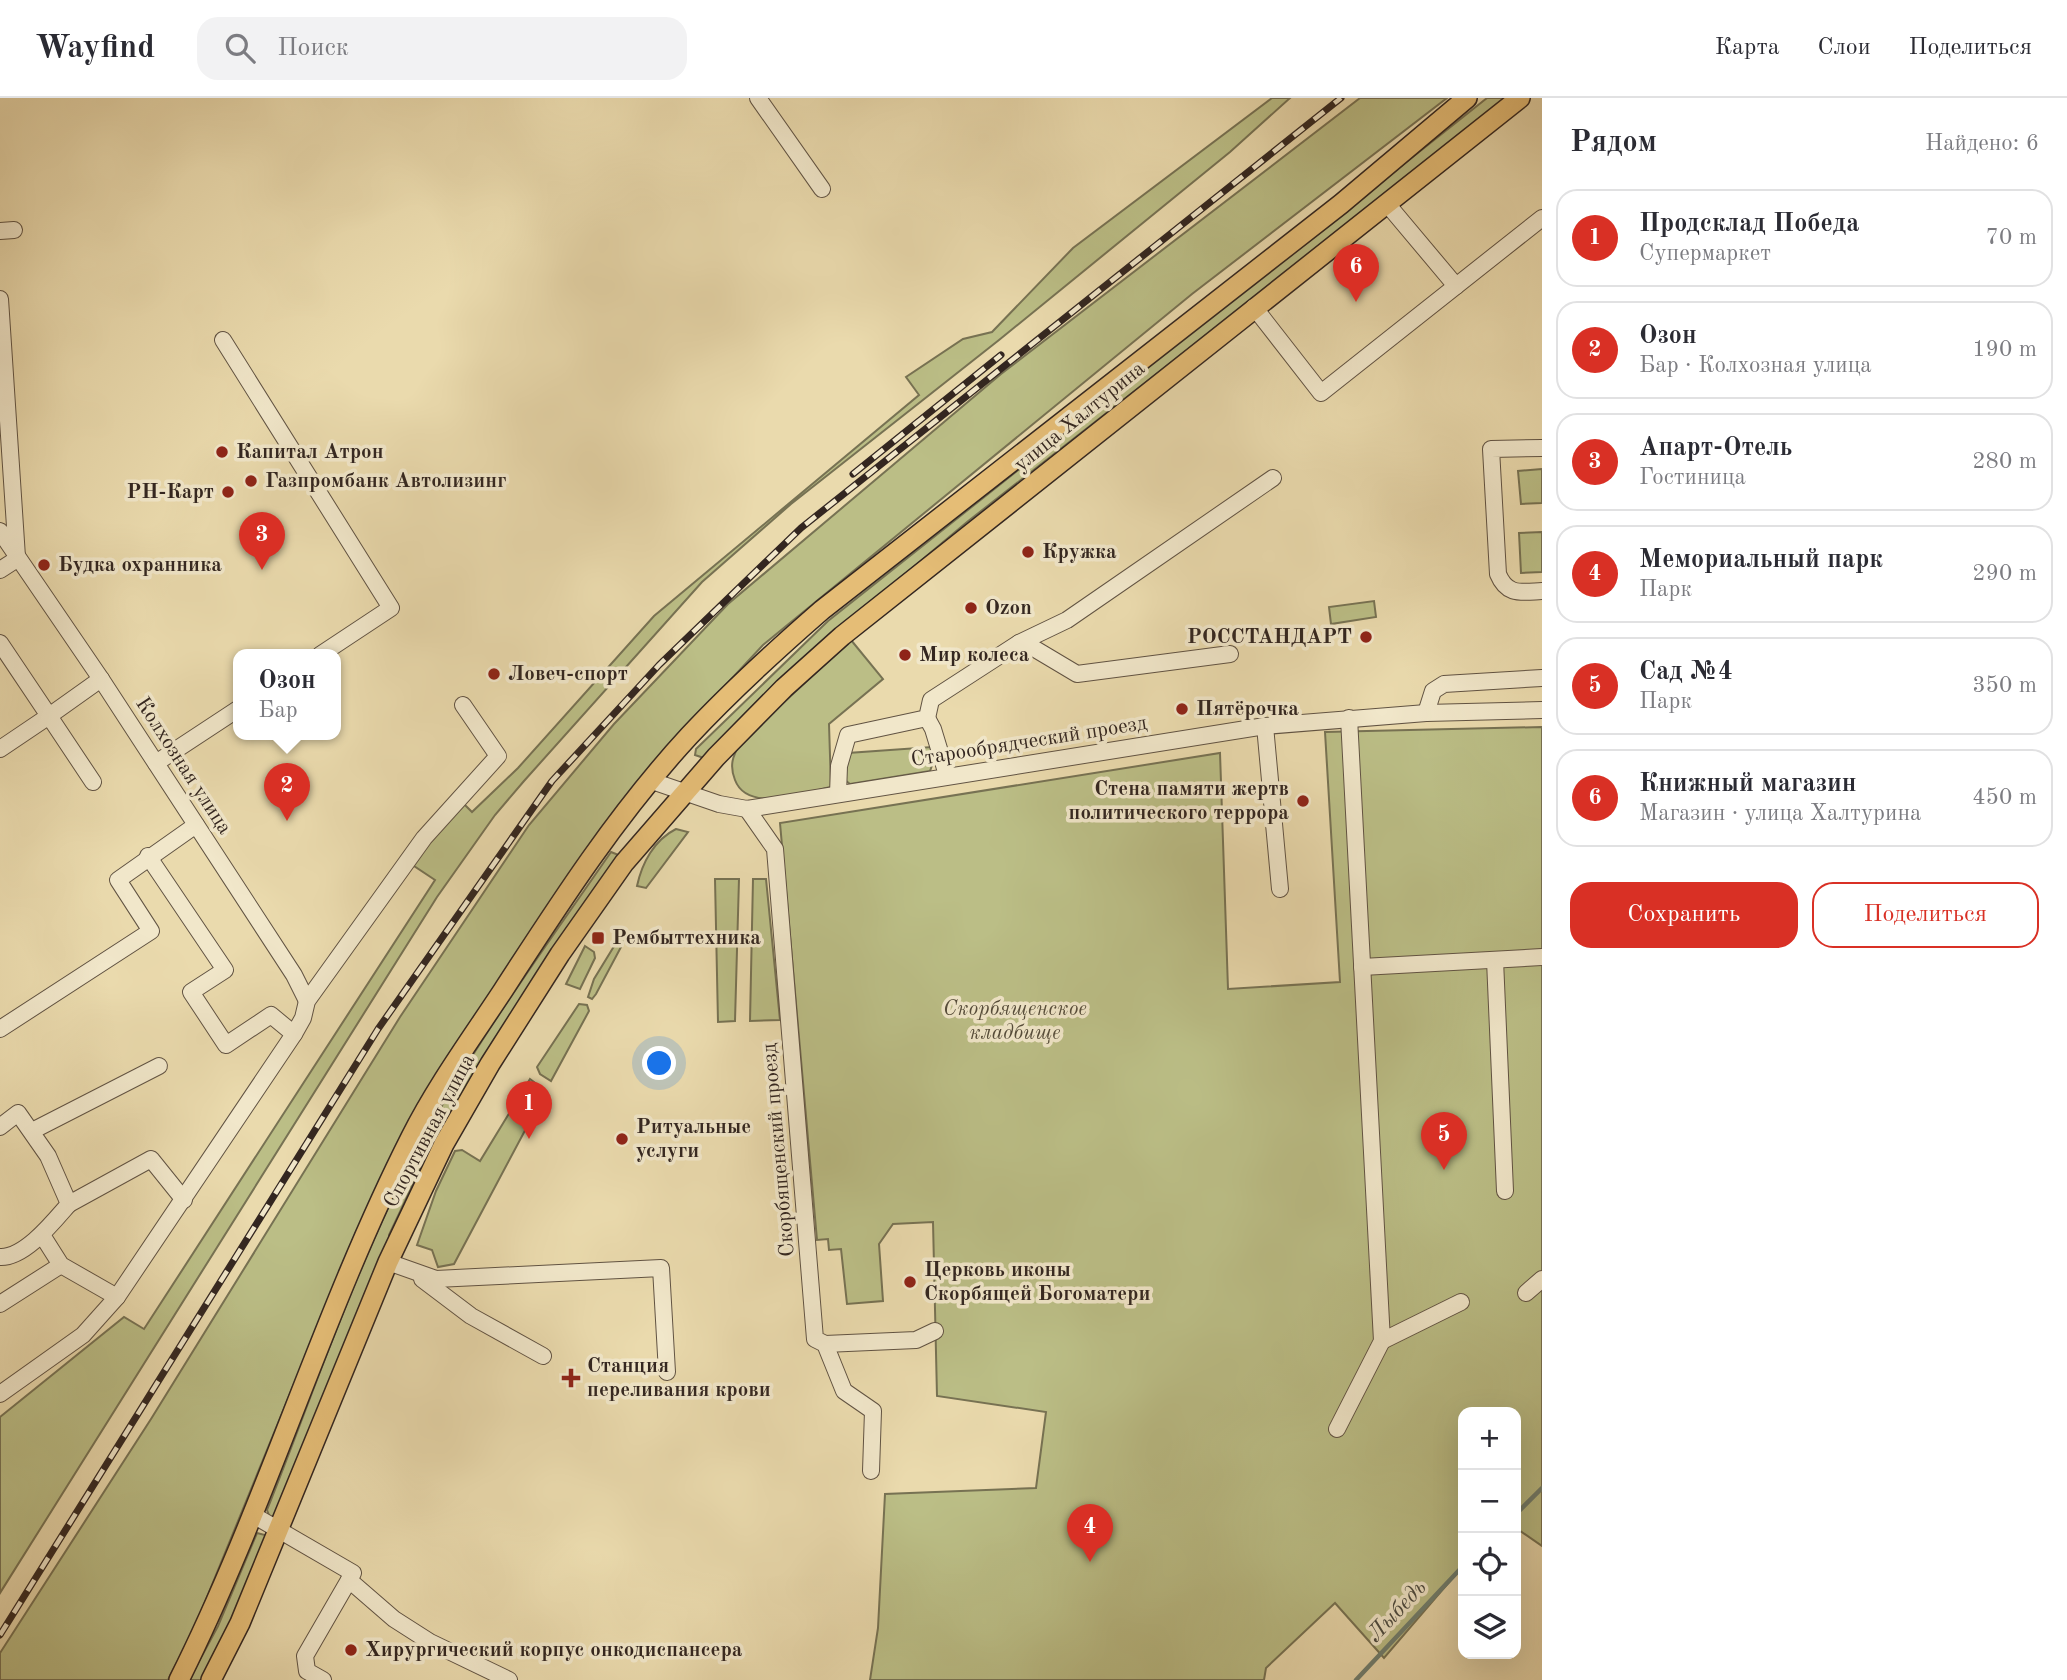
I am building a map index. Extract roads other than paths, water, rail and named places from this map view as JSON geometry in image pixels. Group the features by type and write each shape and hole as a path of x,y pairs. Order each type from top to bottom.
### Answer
{"main road":[{"name":"улица Халтурина","path":"652,781 687,738 760,664 822,610 1341,204 1467,98"},
{"name":"улица Халтурина","path":"684,791 784,688 842,636 1520,98"},
{"name":"Спортивная улица","path":"179,1680 253,1515 342,1295 411,1136 545,926 600,845 652,781"},
{"name":"Спортивная улица","path":"211,1680 240,1623 388,1262 443,1144 560,954 624,863 684,791"}],"street":[{"path":"758,98 822,188"},
{"path":"1388,205 1456,286"},
{"path":"1254,307 1321,393 1542,218"},
{"path":"0,299 17,559 0,570"},
{"path":"223,340 391,608 329,649"},
{"path":"1542,448 1491,449 1498,574 1504,587 1513,592 1542,591"},
{"path":"947,775 927,718 931,700 1019,643 1067,620 1273,478"},
{"name":"Колхозная улица","path":"0,531 101,678 294,975 307,1002"},
{"path":"1019,643 1025,643 1077,674 1230,654"},
{"path":"2,649 93,782"},
{"path":"0,749 101,678"},
{"path":"1426,713 1433,691 1444,684 1542,678"},
{"path":"0,1394 83,1335 117,1297 294,1034 303,1018 307,1002 424,838 498,756 463,705"},
{"name":"Старообрядческий проезд","path":"652,781 719,804 747,809 1265,726 1426,713 1542,710"},
{"path":"156,763 233,712"},
{"path":"838,794 839,766 848,735 927,718"},
{"path":"1337,1429 1382,1341 1349,718"},
{"path":"1265,726 1280,889"},
{"name":"Скорбященский проезд","path":"747,809 775,849 816,1339 825,1344 844,1391 873,1411 871,1471"},
{"path":"0,1029 151,931 118,880 148,856 196,825"},
{"path":"148,856 225,970 219,981 191,992 226,1045 271,1015 294,1034"},
{"path":"1362,967 1542,957"},
{"path":"1495,960 1505,1191"},
{"path":"32,1131 159,1066"},
{"path":"0,1127 18,1114 48,1156 69,1204"},
{"path":"0,1257 8,1258 43,1235 69,1204 158,1154 184,1200"},
{"path":"43,1235 61,1265 117,1297"},
{"path":"388,1262 436,1279 661,1268 667,1372"},
{"path":"0,1304 61,1265"},
{"path":"412,1271 471,1316 543,1356"},
{"path":"1526,1293 1542,1279"},
{"path":"1382,1341 1461,1302"},
{"path":"825,1344 916,1340 936,1331"},
{"path":"253,1515 353,1573 305,1656 307,1671 323,1680"},
{"path":"349,1580 412,1630 509,1680"}],"waterway":[{"name":"Лыбедь","path":"1521,1509 1542,1488"},
{"name":"Лыбедь","path":"1356,1680 1458,1571"}],"railway":[{"path":"0,1635 378,1029 552,781 659,665 801,528 1341,98"},
{"path":"853,474 1001,355"}],"place":[{"name":"Книжный магазин","path":"1356,302"},
{"name":"Капитал Атрон","path":"222,452"},
{"name":"Газпромбанк Автолизинг","path":"251,481"},
{"name":"РН-Карт","path":"228,492"},
{"name":"Кружка","path":"1028,552"},
{"name":"Будка охранника","path":"44,565"},
{"name":"Апарт-Отель","path":"262,570"},
{"name":"Ozon","path":"971,608"},
{"name":"РОССТАНДАРТ","path":"1366,637"},
{"name":"Мир колеса","path":"905,655"},
{"name":"Ловеч-спорт","path":"494,674"},
{"name":"Пятёрочка","path":"1182,709"},
{"name":"Стена памяти жертв политического террора","path":"1303,801"},
{"name":"Озон","path":"287,821"},
{"name":"Рембыттехника","path":"598,938"},
{"name":"Продсклад Победа","path":"529,1139"},
{"name":"Ритуальные услуги","path":"622,1139"},
{"name":"Сад №4","path":"1444,1170"},
{"name":"Церковь иконы Скорбящей Богоматери","path":"910,1282"},
{"name":"Станция переливания крови","path":"571,1378"},
{"name":"Мемориальный парк","path":"1090,1562"},
{"name":"Хирургический корпус онкодиспансера","path":"351,1650"}],"park label":[{"name":"Скорбященское кладбище","path":"1015,1021"}]}
